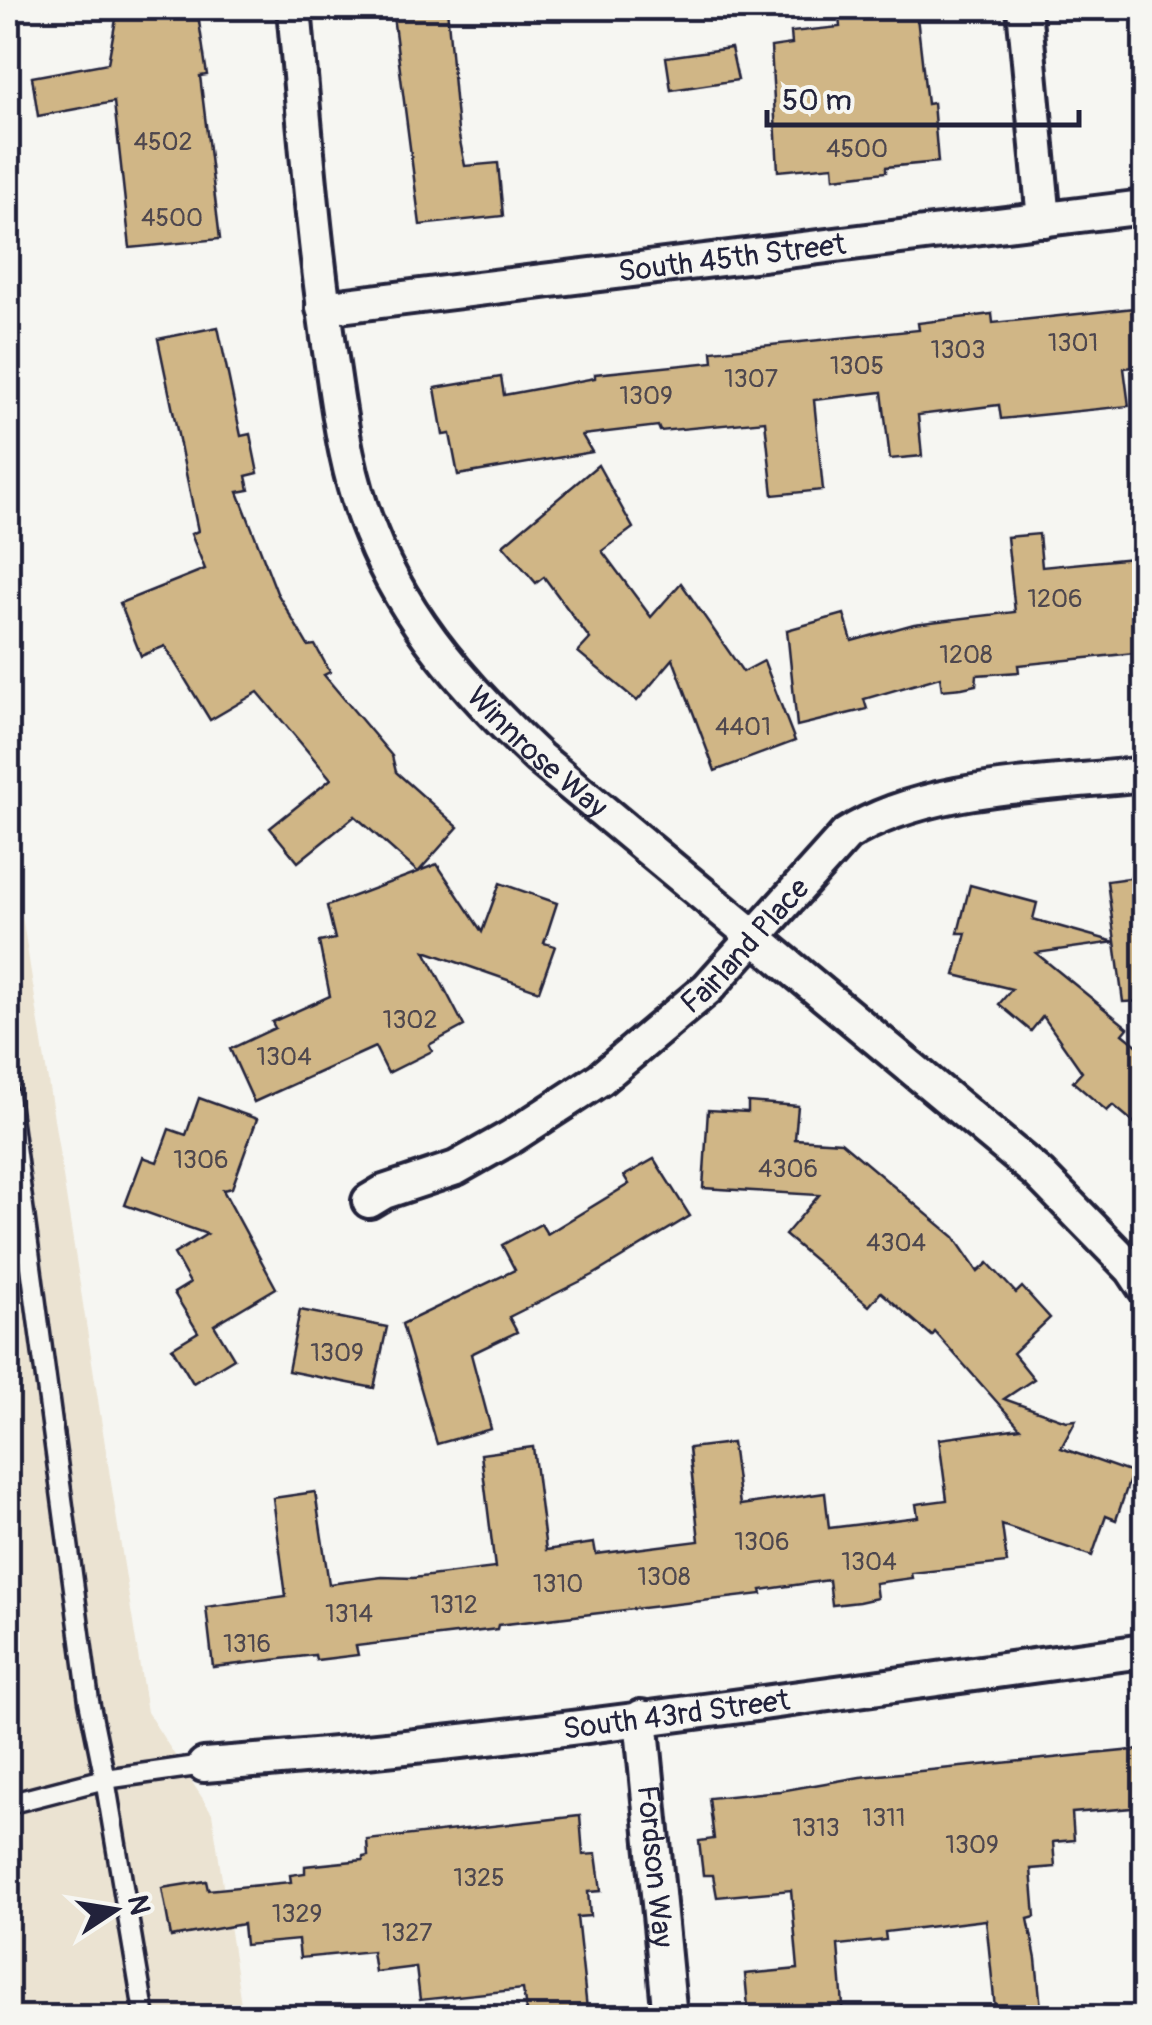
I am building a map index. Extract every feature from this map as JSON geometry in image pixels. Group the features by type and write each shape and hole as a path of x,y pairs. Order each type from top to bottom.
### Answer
{"street":[{"name":"Winnrose Way","path":"294,8 322,308 347,464 371,535 397,588 429,639 488,710 539,758 1039,1174 1132,1269 1144,1287"},
{"path":"1024,8 1044,220"},
{"name":"South 45th Street","path":"322,308 1144,208"},
{"name":"Fairland Place","path":"370,1201 384,1192 456,1168 600,1079 708,988 846,835 870,820 929,800 1144,774"},
{"name":"South 43rd Street","path":"204,1765 337,1754 641,1718 1144,1652"},
{"name":"Fordson Way","path":"641,1718 670,2018"}],"lane":[{"path":"8,1094 89,1701 144,2018"},
{"path":"8,1804 104,1779 204,1765"}],"shaded area":[{"path":"8,826 147,1712 212,1813 243,2017 8,2017"}],"building":[{"path":"118,8 197,8 207,75 200,76 220,239 130,248 114,102 38,116 32,77 108,63"},
{"path":"392,8 447,8 465,166 498,163 503,216 420,225"},
{"path":"838,8 916,8 927,104 933,103 938,162 834,178 833,166 778,171 771,47 792,44 791,32 840,27"},
{"path":"731,48 738,80 671,90 666,57"},
{"path":"1144,307 1144,366 1124,368 1129,406 1001,419 999,405 918,415 922,456 890,459 882,392 814,400 823,490 773,495 765,421 660,431 658,426 582,435 592,452 458,475 450,434 443,435 435,388 501,377 504,395 595,378 595,374 713,362 712,351 919,330 918,323 992,314 993,323"},
{"path":"218,327 241,436 250,434 258,473 246,476 249,490 238,492 277,593 308,646 315,645 330,672 324,675 392,756 396,772 458,827 419,871 437,864 482,932 500,883 557,903 544,943 555,946 539,991 425,951 464,1026 429,1045 432,1051 388,1073 375,1047 254,1102 230,1049 275,1028 272,1022 330,996 319,942 335,939 327,906 418,872 355,816 298,862 270,828 331,779 258,692 210,720 165,646 141,656 120,603 205,569 191,534 198,531 158,339"},
{"path":"598,465 633,528 602,551 651,617 681,583 743,672 764,661 795,741 715,771 673,659 637,701 578,652 590,639 544,577 536,583 503,545"},
{"path":"1039,534 1042,567 1144,557 1144,652 1018,665 1019,672 977,675 976,685 962,688 942,690 940,677 864,699 867,709 797,726 787,630 844,614 852,641 914,624 1015,612 1007,537"},
{"path":"1144,876 1144,1001 1123,1002 1107,881"},
{"path":"970,885 1037,903 1033,919 1115,942 1036,953 1128,1028 1123,1034 1144,1051 1144,1131 1113,1105 1107,1111 1073,1082 1082,1072 1043,1016 1031,1031 999,1004 1012,989 955,975 966,933 958,933"},
{"path":"199,1098 257,1119 232,1188 223,1190 276,1288 214,1325 234,1358 193,1383 172,1348 198,1332 174,1293 190,1283 174,1254 207,1234 125,1205 143,1157 157,1162 169,1129 186,1135"},
{"path":"748,1102 798,1106 795,1139 841,1142 954,1237 978,1272 988,1263 1016,1293 1022,1287 1050,1318 1013,1353 1034,1379 1004,1399 1066,1421 1076,1420 1061,1448 1132,1473 1116,1520 1106,1516 1092,1556 1002,1525 1007,1563 911,1573 912,1578 875,1583 877,1598 859,1602 832,1605 829,1580 761,1590 762,1594 356,1646 358,1655 316,1660 315,1655 213,1667 206,1607 286,1596 273,1498 315,1492 329,1584 382,1577 413,1578 495,1568 481,1454 533,1447 546,1550 594,1543 596,1554 699,1541 689,1448 732,1443 740,1505 825,1493 829,1528 918,1517 916,1504 947,1500 939,1439 1020,1428 935,1332 932,1336 881,1292 869,1306 785,1235 819,1195 703,1188 708,1110 748,1112"},
{"path":"654,1159 690,1216 593,1275 509,1317 517,1332 471,1354 491,1429 437,1444 402,1324 515,1270 502,1245 541,1224 547,1234 629,1184 624,1176"},
{"path":"300,1310 387,1327 374,1388 288,1371"},
{"path":"1144,1749 1144,1807 1072,1813 1074,1840 1053,1842 1055,1867 1031,1869 1035,1917 1028,1919 1042,2018 996,2018 986,1920 885,1932 886,1940 838,1945 844,2018 749,2018 745,1974 798,1969 791,1890 717,1897 713,1875 703,1875 699,1841 714,1839 709,1798 860,1777"},
{"path":"580,1816 583,1855 596,1854 601,1891 588,1892 590,1916 577,1917 588,2018 527,2018 523,1989 420,2000 416,1967 375,1972 372,1951 300,1958 298,1940 245,1945 243,1924 171,1937 162,1888 206,1881 208,1890 291,1882 290,1875 305,1873 305,1866 363,1860 368,1856 367,1840"}]}
